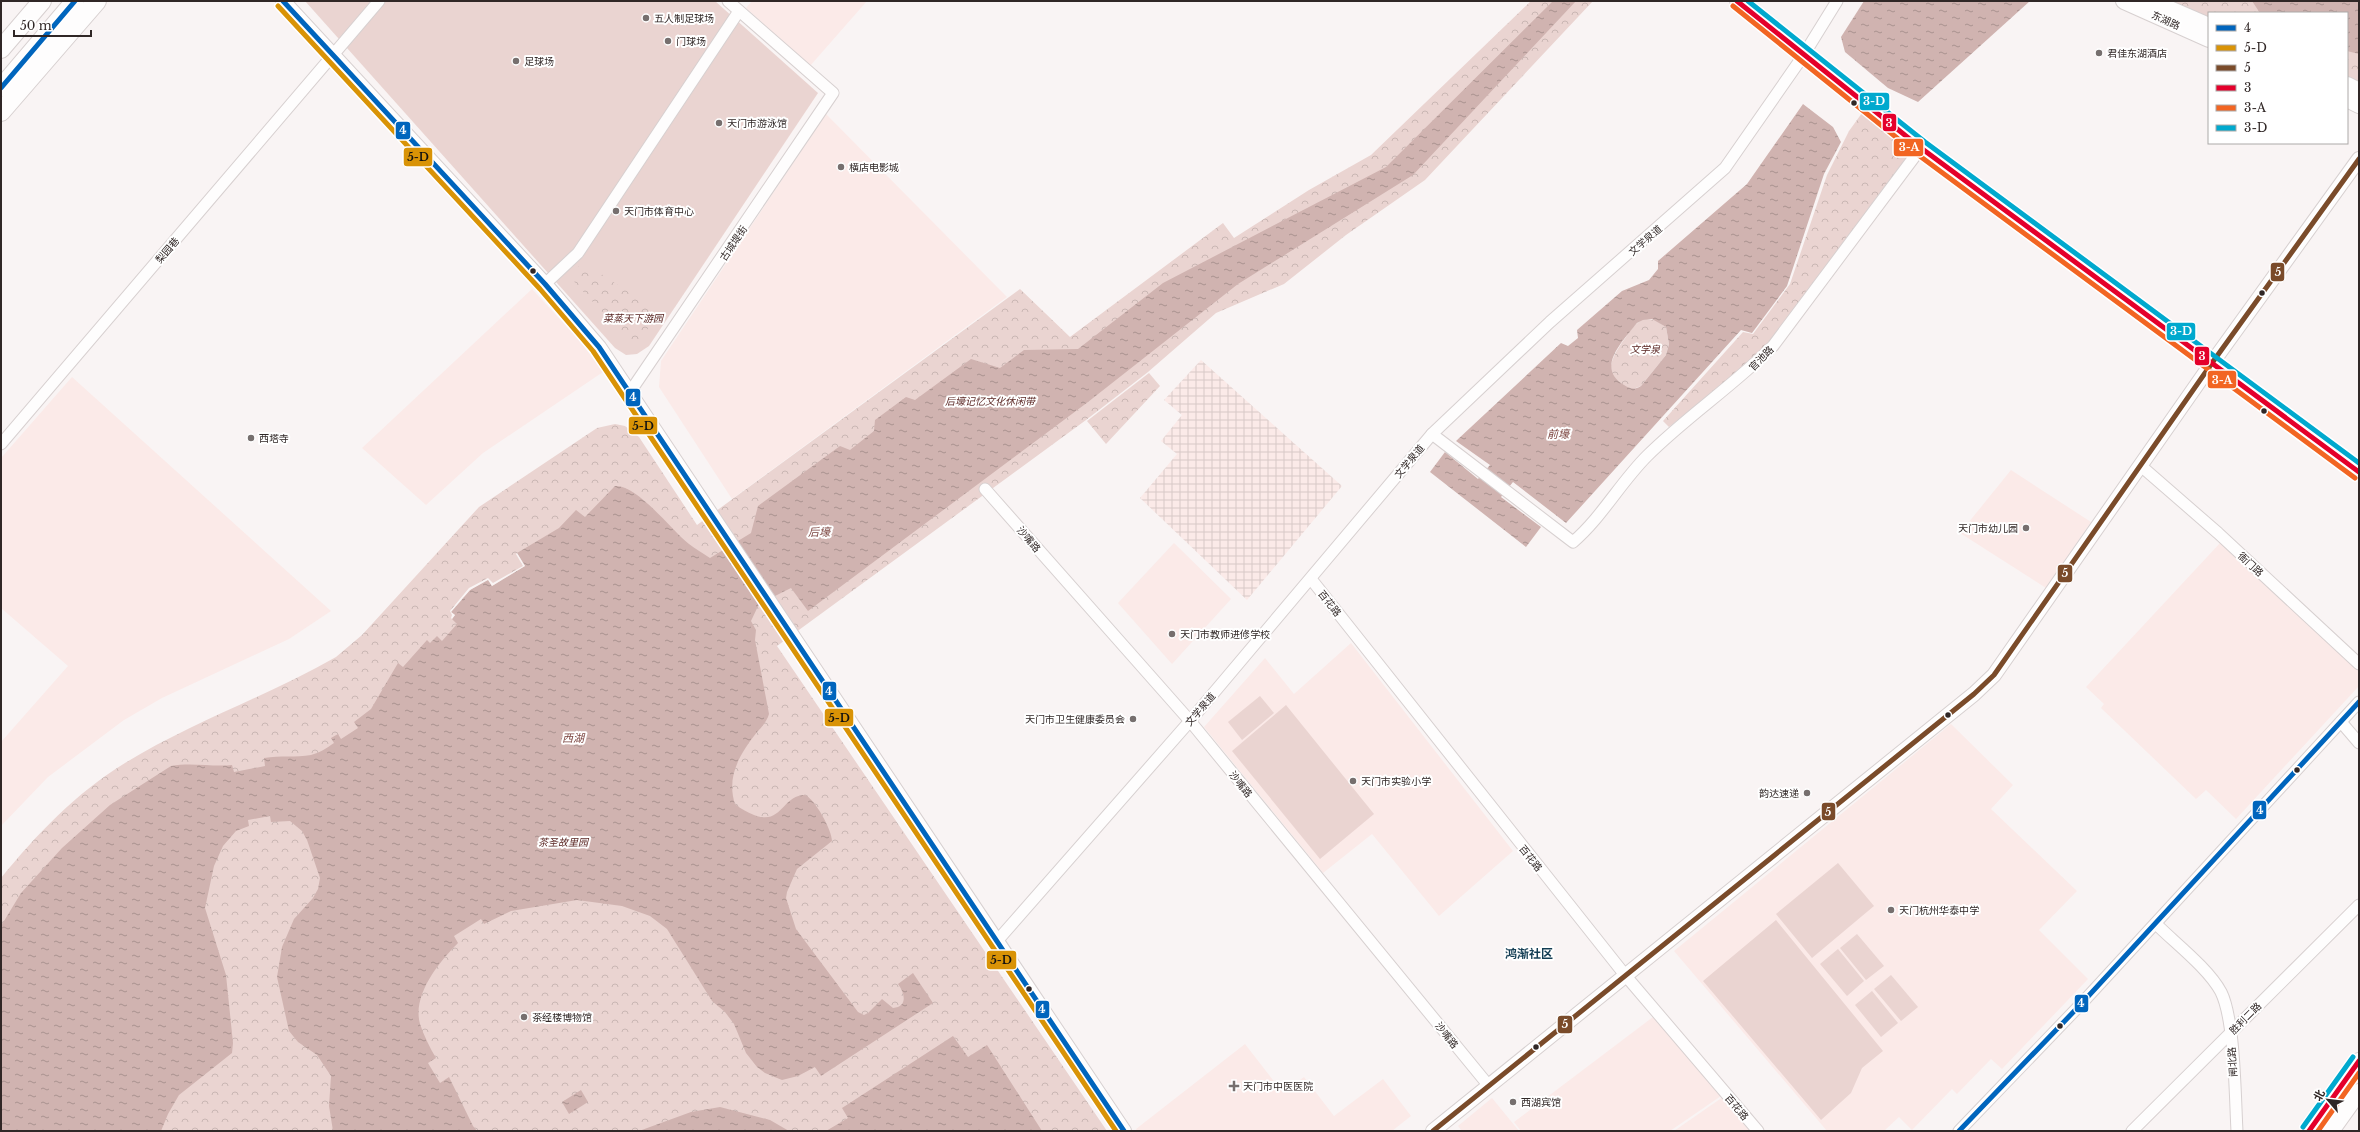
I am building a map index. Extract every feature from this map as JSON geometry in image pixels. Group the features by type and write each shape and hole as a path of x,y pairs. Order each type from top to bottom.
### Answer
{"main road":[{"path":"1,49 42,1"},
{"path":"1,73 63,1"},
{"path":"1,88 75,1"},
{"path":"1,112 97,1"},
{"name":"东湖路","path":"2124,1 2208,39"},
{"name":"东湖路","path":"2151,1 2208,26"},
{"path":"2348,86 2359,91"},
{"path":"2348,100 2359,105"},
{"path":"2309,1131 2359,1061"},
{"path":"2331,1131 2359,1092"}],"street":[{"path":"283,1 332,56 545,284 600,348 1124,1131"},
{"name":"梨园巷","path":"1,444 379,1"},
{"path":"545,284 578,253 740,11 728,1"},
{"path":"1737,1 1803,56 1921,148 2359,472"},
{"name":"文学泉道","path":"997,941 1190,721 1432,434 1550,322 1725,168 1803,56 1837,1"},
{"name":"古城堤街","path":"630,392 832,93 740,11"},
{"name":"官池路","path":"1432,434 1573,542 1589,527 1628,476 1647,456 1749,370 1773,346 1921,148"},
{"path":"1433,1131 1985,684 2002,666 2212,363 2359,159"},
{"name":"衙门路","path":"2141,466 2218,533 2359,664"},
{"name":"沙嘴路","path":"985,489 1190,721 1489,1086"},
{"name":"百花路","path":"1311,578 1625,975 1758,1131"},
{"path":"1959,1131 2077,1009 2359,702"},
{"path":"2341,722 2359,743"},
{"name":"胜利二路","path":"2132,1131 2359,905"},
{"name":"闸北路","path":"2156,924 2202,969 2220,992 2230,1034 2237,1131"}],"shaded area":[{"path":"752,1 867,1 810,66 746,8"},
{"path":"826,114 1007,297 732,499 659,387 661,361"},
{"path":"532,289 579,340 603,372 483,453 426,505 362,448"},
{"path":"1201,360 1342,486 1247,600 1140,498 1177,454 1161,441 1182,415 1164,400"},
{"path":"72,377 331,611 289,639 162,698 124,720 48,777 1,826 1,742 68,666 1,608 1,458"},
{"name":"天门市幼儿园","path":"2011,470 2091,522 2046,588 1960,533"},
{"path":"2221,542 2359,671 2359,686 2236,819 2206,790 2196,799 2101,708 2104,704 2086,687"},
{"name":"天门市教师进修学校","path":"1174,543 1231,599 1172,664 1118,603"},
{"name":"天门市实验小学","path":"1351,643 1513,851 1439,916 1372,834 1323,873 1204,727 1265,658 1294,694"},
{"name":"天门杭州华泰中学","path":"1951,724 2013,785 1991,809 2077,891 2039,930 2088,979 2002,1069 1991,1059 1957,1094 1952,1089 1912,1130 1899,1117 1884,1131 1827,1131 1674,951"},
{"path":"1653,1017 1721,1096 1670,1131 1521,1131 1514,1122"},
{"name":"天门市中医医院","path":"1245,1044 1283,1093 1304,1077 1334,1116 1383,1079 1411,1116 1392,1131 1137,1131 1136,1129"},
{"path":"1723,1097 1753,1131 1674,1131"},
{"path":"1492,1098 1519,1131 1462,1131 1458,1126"}],"green space":[{"name":"天门市体育中心","path":"305,1 715,1 818,93 649,346 637,354 626,355 615,348"},
{"name":"茶圣故里园","path":"1531,1 1593,1 1425,180 1346,235 1284,284 1216,313 1148,372 1086,420 777,646 1107,1131 1,1131 1,878 43,830 90,787 125,763 151,748 284,684 336,657 362,635 479,507 597,428 615,424 625,426 639,437 697,525 1020,289 1070,337 1223,223 1234,238 1309,190 1371,155"},
{"path":"2161,1 2359,1 2359,83 2348,78 2348,12 2208,12 2208,21"},
{"path":"1862,113 1912,153 1768,348 1669,427 1663,421 1743,332 1753,334 1790,284 1827,175 1849,131"},
{"name":"菜蒸天下游园","path":"583,262 660,313 639,340 634,342 626,338 569,276"},
{"name":"文学泉","path":"1646,319 1655,320 1666,327 1669,344 1666,355 1641,386 1633,389 1622,386 1615,381 1611,375 1612,360 1630,332 1637,324"},
{"path":"1149,373 1160,386 1106,444 1087,421"},
{"path":"1260,696 1274,713 1242,740 1228,722"},
{"path":"1286,705 1374,814 1320,859 1232,751"},
{"path":"1838,863 1874,906 1812,958 1776,914"},
{"path":"1776,920 1883,1051 1862,1068 1851,1093 1821,1120 1703,981"},
{"path":"1857,934 1884,966 1866,980 1840,948"},
{"path":"1838,949 1864,981 1847,996 1820,964"},
{"path":"1891,975 1918,1007 1901,1021 1874,989"},
{"path":"1872,991 1898,1023 1881,1037 1855,1005"}],"water":[{"name":"西湖","path":"1553,1 1576,1 1413,175 1238,284 1088,402 808,611 791,588 759,604 751,621 756,630 755,640 769,714 764,724 745,749 736,766 732,784 735,804 754,815 771,817 797,796 805,795 818,808 829,830 832,841 797,869 786,898 796,929 858,1012 864,1015 868,1013 882,999 893,1008 901,1005 904,999 898,984 913,973 933,1003 821,1076 815,1067 798,1076 782,1080 765,1073 757,1067 746,1053 734,1024 725,1012 712,1001 667,929 650,916 622,906 577,900 511,911 484,924 481,919 454,936 458,943 436,969 423,991 420,1002 420,1024 427,1042 436,1058 428,1063 440,1083 449,1077 473,1126 477,1131 333,1131 329,1106 331,1076 317,1055 298,1042 289,1031 277,977 282,947 294,919 313,898 318,889 320,878 307,840 302,831 290,821 271,822 270,816 248,820 249,826 236,831 223,846 214,866 205,908 226,975 233,1043 232,1053 179,1095 168,1114 161,1131 1,1131 1,926 21,893 62,848 110,805 171,766 186,764 232,765 234,772 265,766 264,758 305,756 314,754 334,743 331,738 338,734 341,739 358,728 354,722 371,709 398,663 403,667 427,640 430,643 437,636 442,641 457,624 452,619 455,615 451,612 470,590 488,579 492,586 525,566 517,553 559,528 576,510 585,517 615,486 624,487 644,500 682,538 710,558 751,533 758,506 840,446 850,450 874,431 875,420 906,397 915,400 971,359 1000,368 1024,350 1078,349 1163,283 1386,167"},
{"path":"1864,1 2030,1 1918,102 1888,88 1845,52 1841,37"},
{"path":"2252,1 2359,1 2359,54 2348,51 2348,12 2259,12"},
{"name":"前壕","path":"1803,104 1833,127 1841,142 1824,174 1787,286 1752,333 1741,330 1566,523 1513,482 1501,497 1541,527 1526,547 1430,472 1445,452 1478,479 1490,465 1456,441 1561,343 1568,346 1578,338 1577,330 1622,291 1649,280 1658,269 1658,261 1747,184","holes":["1652,319 1666,327 1669,344 1666,355 1641,386 1630,388 1624,385 1616,378 1612,371 1614,354 1619,346 1637,323 1643,320"]},
{"path":"953,1036 968,1057 987,1045 1042,1131 826,1131 848,1118 842,1108"},
{"path":"581,1090 588,1102 569,1114 562,1102"},
{"path":"720,1107 770,1120 789,1131 639,1131 691,1112"}],"pier":[{"path":"517,553 525,566 492,586 488,580 470,590 451,612 455,615 452,619 451,618 452,615 450,611 469,588 488,578 493,583 523,566 516,554"}],"transit line":[{"name":"4","path":"1,88 75,1"},
{"name":"4","path":"283,1 545,284 599,347 1124,1131"},
{"name":"3","path":"1737,1 1921,148 2359,472"},
{"name":"3-D","path":"1748,1 1925,142 2359,463"},
{"name":"5-D","path":"278,6 540,289 593,351 1116,1131"},
{"name":"3-A","path":"1733,6 1917,154 2355,478"},
{"name":"5","path":"1433,1131 1974,694 1994,675 2212,363 2359,159"},
{"name":"4","path":"1959,1131 2082,1003 2359,702"},
{"name":"3-D","path":"2303,1127 2353,1057"},
{"name":"3","path":"2309,1131 2359,1061"},
{"name":"3-A","path":"2318,1131 2359,1073"}],"place":[{"name":"五人制足球场","path":"646,18"},
{"name":"门球场","path":"668,41"},
{"name":"君佳东湖酒店","path":"2099,53"},
{"name":"足球场","path":"516,61"},
{"name":"天门市游泳馆","path":"719,123"},
{"name":"横店电影城","path":"841,167"},
{"name":"天门市体育中心","path":"616,211"},
{"name":"西塔寺","path":"251,438"},
{"name":"天门市幼儿园","path":"2026,528"},
{"name":"天门市教师进修学校","path":"1172,634"},
{"name":"天门市卫生健康委员会","path":"1133,719"},
{"name":"天门市实验小学","path":"1353,781"},
{"name":"韵达速递","path":"1807,793"},
{"name":"天门杭州华泰中学","path":"1891,910"},
{"name":"茶经楼博物馆","path":"524,1017"},
{"name":"天门市中医医院","path":"1234,1086"},
{"name":"西湖宾馆","path":"1513,1102"}],"district":[{"name":"鸿渐社区","path":"1529,954"}],"park label":[{"name":"后壕记忆文化休闲带","path":"990,401"}],"water label":[{"name":"后壕","path":"819,532"}]}
